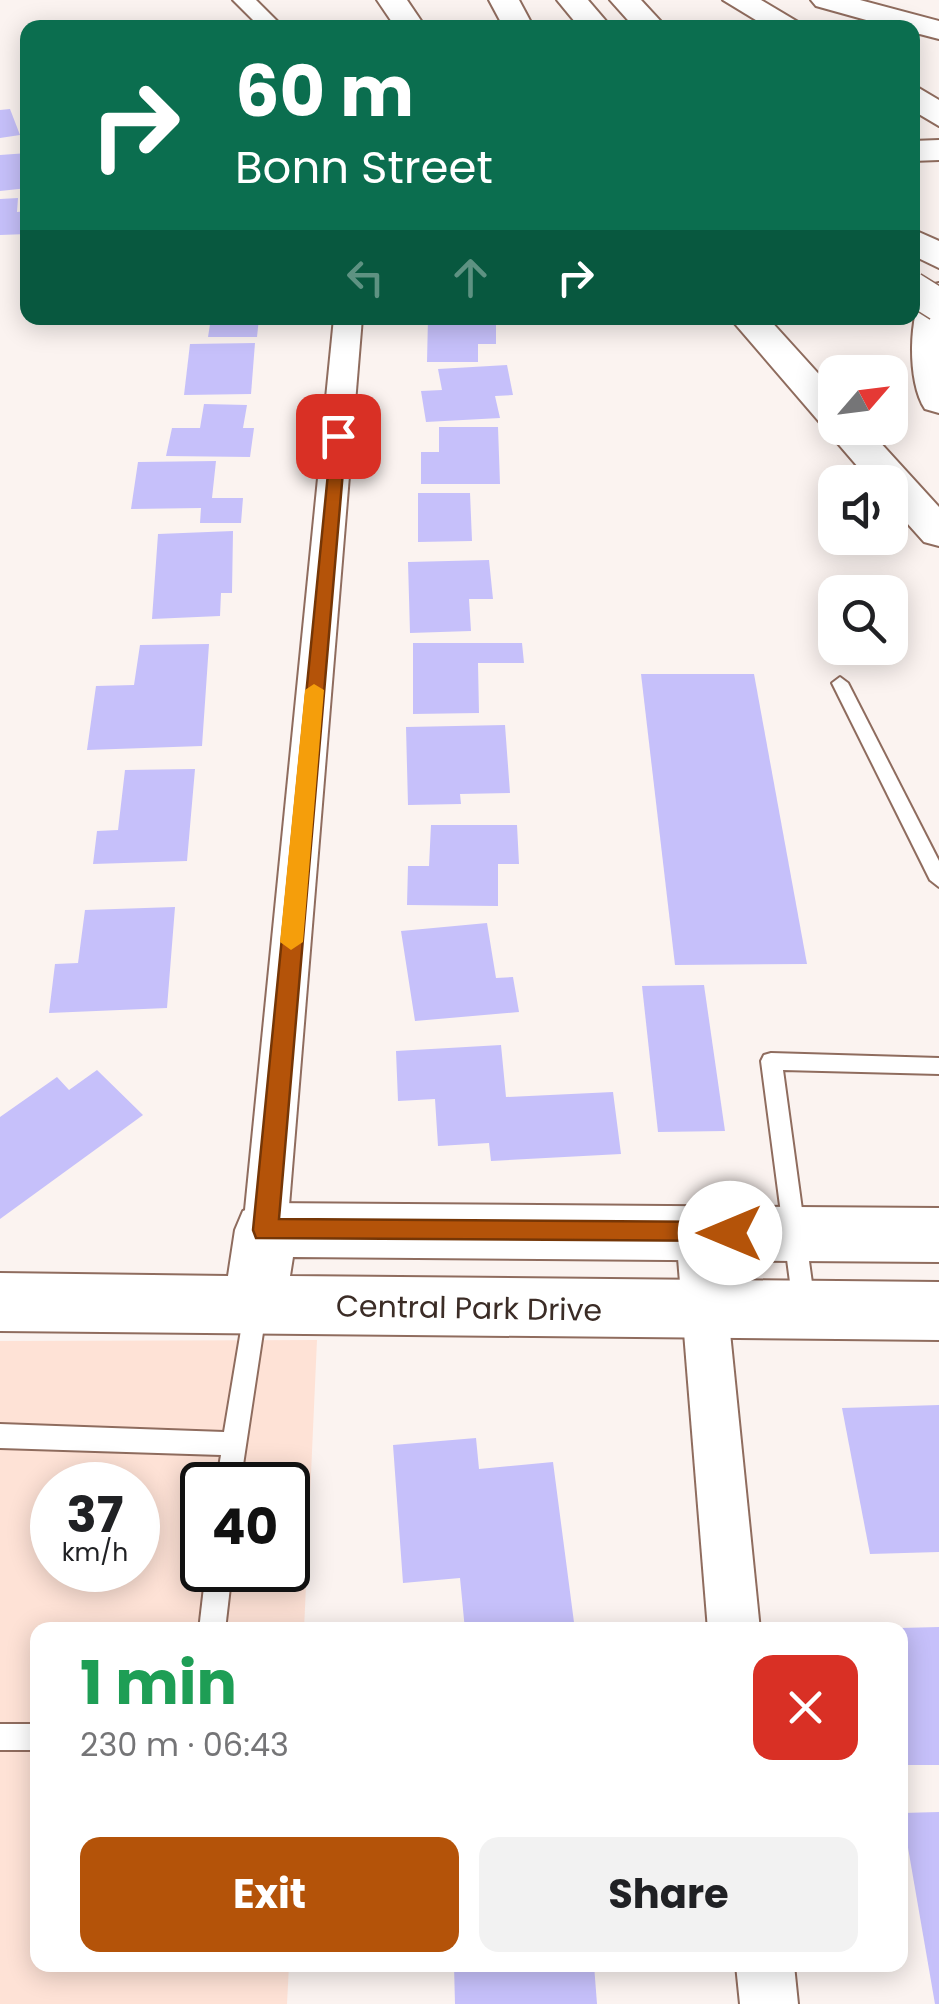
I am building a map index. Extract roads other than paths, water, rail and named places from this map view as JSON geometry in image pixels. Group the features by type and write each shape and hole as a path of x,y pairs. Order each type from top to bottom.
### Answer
{"main road":[{"path":"572,0 591,20"},
{"path":"625,0 644,20"},
{"path":"738,0 777,20"},
{"path":"826,0 900,20"},
{"path":"939,294 932,322 932,364 939,400"},
{"path":"754,325 818,397"},
{"path":"860,445 939,533"},
{"path":"256,1304 265,1230 939,1235"},
{"name":"Central Park Drive","path":"0,1302 939,1311"}],"street":[{"path":"244,0 265,20"},
{"path":"265,1230 347,325"},
{"path":"698,1233 733,1622"},
{"path":"766,1972 769,2004"}],"lane":[{"path":"840,684 939,880"},
{"path":"805,1312 771,1061 939,1066"},
{"path":"231,1462 256,1304"},
{"path":"0,1436 233,1444"},
{"path":"213,1622 216,1592"},
{"path":"0,1737 30,1737"}]}
